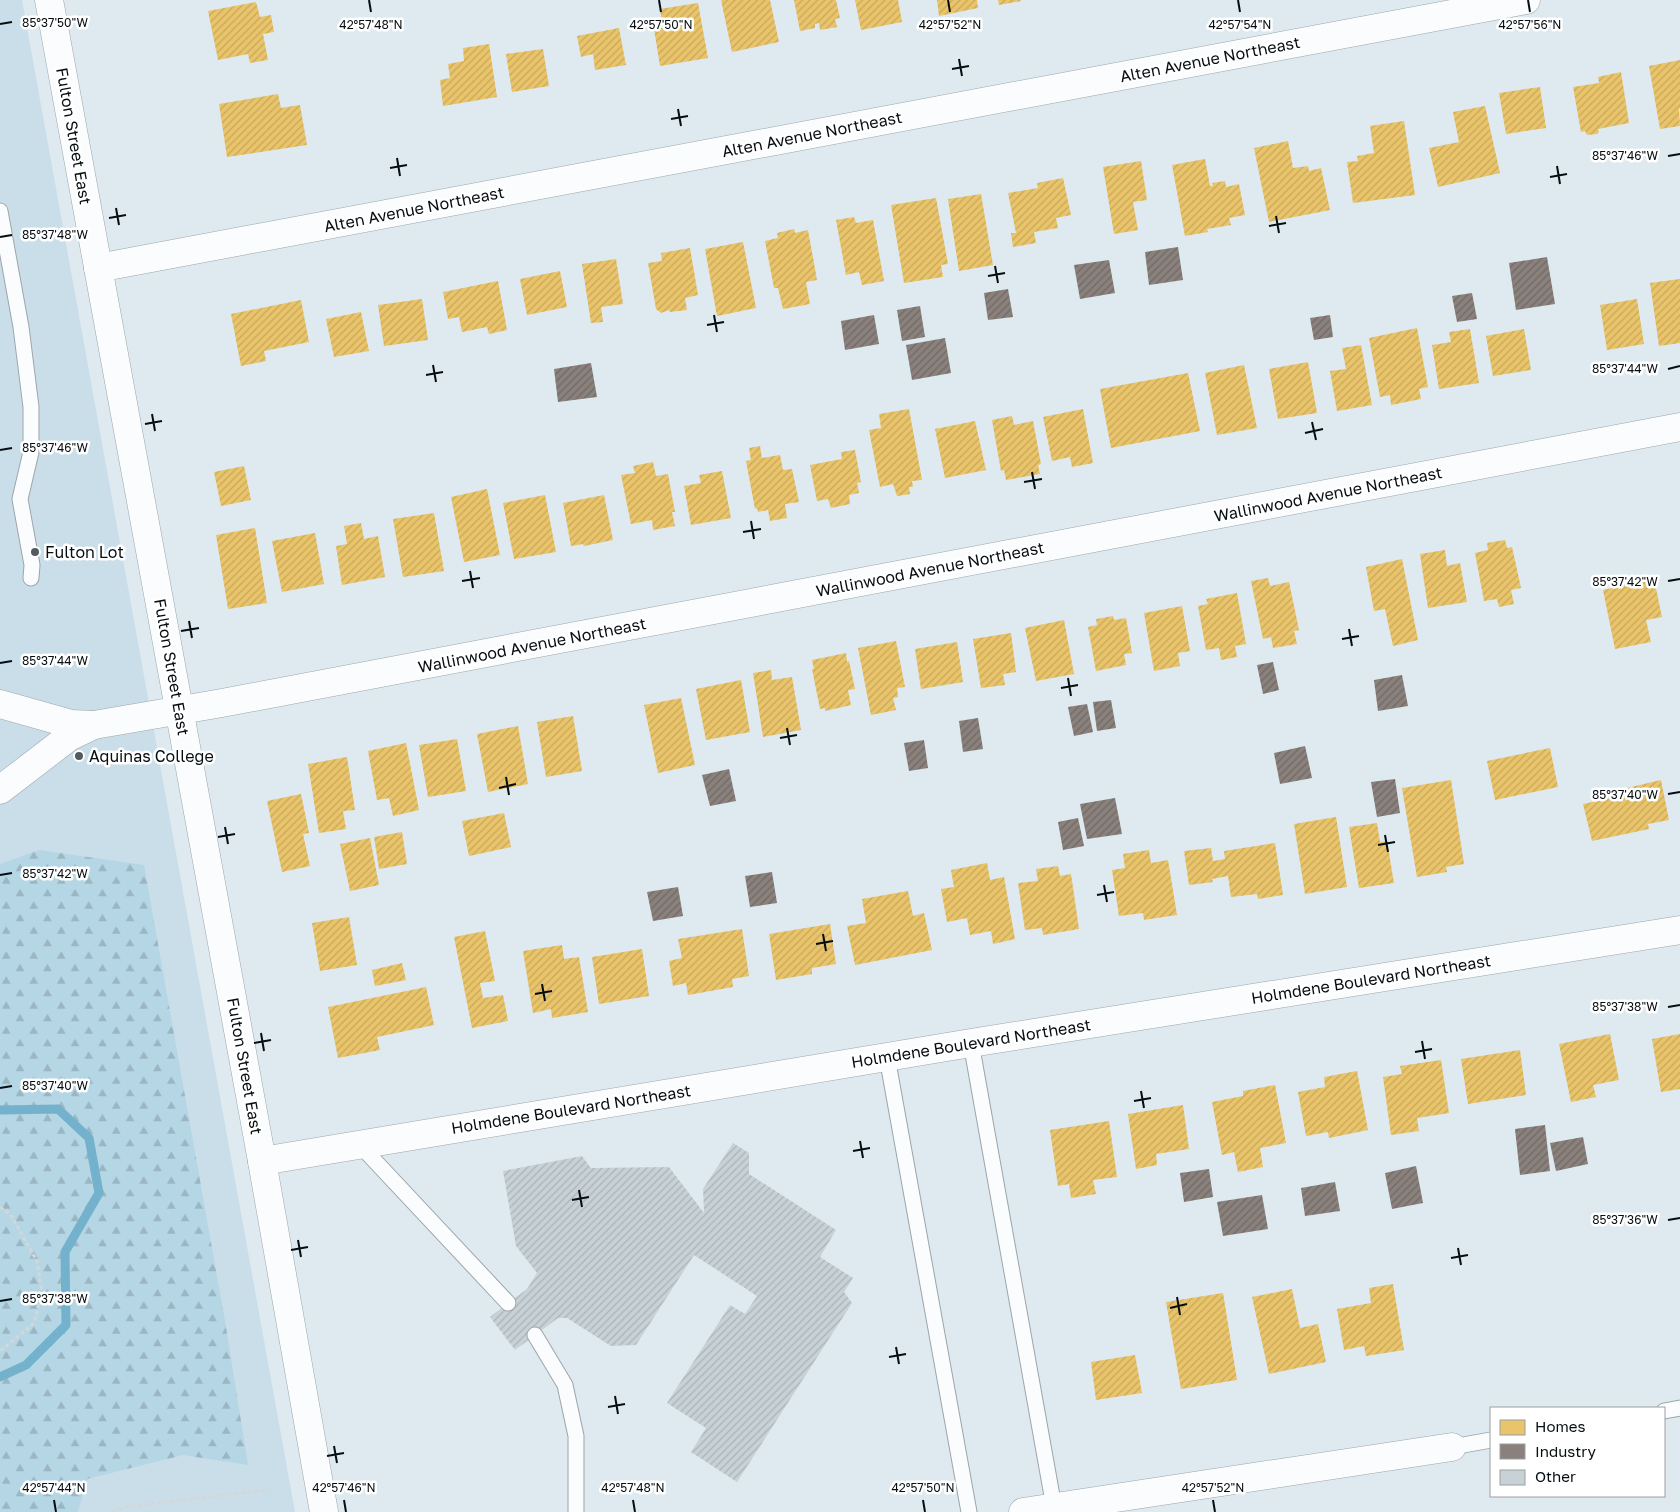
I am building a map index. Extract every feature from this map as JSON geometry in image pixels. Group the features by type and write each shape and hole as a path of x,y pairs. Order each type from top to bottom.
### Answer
{"street":[{"name":"Fulton Street East","path":"49,0 262,1161 324,1512"},
{"name":"Alten Avenue Northeast","path":"98,268 1526,0"},
{"name":"Wallinwood Avenue Northeast","path":"94,725 180,711 1680,427"},
{"path":"0,704 71,724 94,725"},
{"path":"0,790 69,737 94,725"},
{"name":"Holmdene Boulevard Northeast","path":"262,1161 971,1043 1680,930"},
{"path":"1024,1512 1452,1447"}],"lane":[{"path":"0,211 21,327 31,407 31,452 20,499 32,565 31,578"},
{"path":"971,1043 1054,1507"},
{"path":"887,1057 969,1512"},
{"path":"359,1144 508,1303"},
{"path":"535,1335 565,1385 576,1436 576,1512"},
{"path":"1665,1411 1680,1408"},
{"path":"1452,1447 1490,1440"}],"path":[{"path":"0,1207 10,1214 37,1261 42,1292 34,1323 0,1351"},
{"path":"113,1512 124,1507 268,1490"}],"shaded area":[{"name":"Aquinas College","path":"0,0 22,0 295,1512 0,1512"}],"green space":[{"path":"39,850 144,865 225,1321 248,1465 183,1455 87,1479 78,1512 0,1512 0,864"}],"building: Homes":[{"path":"721,0 770,0 779,42 732,52"},
{"path":"794,0 836,0 840,18 835,19 837,27 820,30 819,23 815,24 815,28 800,31"},
{"path":"855,0 898,0 902,22 861,30"},
{"path":"937,0 977,0 978,8 939,16"},
{"path":"998,0 1020,0 1021,1 999,5"},
{"path":"256,2 260,17 271,15 274,32 263,34 268,60 250,63 248,54 218,60 208,11"},
{"path":"698,3 708,58 660,66 654,29 663,28 660,9"},
{"path":"619,28 626,65 595,70 593,54 581,57 577,36"},
{"path":"489,44 497,97 443,106 440,80 450,78 448,64 464,61 463,48"},
{"path":"543,49 549,86 512,92 506,54"},
{"path":"1680,60 1680,126 1660,129 1649,66"},
{"path":"1621,72 1629,123 1598,129 1599,132 1597,134 1587,135 1585,131 1581,132 1573,87 1599,83 1598,77"},
{"path":"1540,87 1546,128 1506,134 1499,93"},
{"path":"278,94 281,108 300,105 307,145 227,157 219,104"},
{"path":"1485,106 1500,173 1438,187 1429,148 1459,142 1453,112"},
{"path":"1404,121 1415,195 1353,203 1347,162 1358,161 1357,156 1374,153 1370,126"},
{"path":"1288,141 1293,168 1308,166 1309,171 1321,168 1330,210 1269,222 1254,148"},
{"path":"1205,159 1210,186 1213,186 1212,183 1225,181 1226,187 1239,184 1245,215 1229,218 1231,225 1207,229 1208,232 1185,236 1172,165"},
{"path":"1141,161 1147,200 1133,202 1138,230 1114,234 1103,167"},
{"path":"1063,178 1071,215 1056,218 1058,228 1034,232 1036,243 1013,247 1011,233 1016,233 1008,193 1038,188 1037,183"},
{"path":"981,194 993,265 959,271 948,199"},
{"path":"936,198 948,264 941,265 943,277 904,283 891,205"},
{"path":"854,217 856,223 873,220 884,281 862,285 859,272 846,275 836,220"},
{"path":"794,229 795,233 808,230 817,280 806,282 810,304 783,309 778,288 774,288 765,241 778,238 777,233"},
{"path":"743,242 756,308 717,316 705,249"},
{"path":"690,248 698,295 685,298 687,310 670,312 669,310 661,313 656,309 648,263 662,261 661,253"},
{"path":"616,259 623,304 601,307 603,322 591,323 582,264"},
{"path":"560,271 567,307 527,315 520,279"},
{"path":"1680,279 1680,343 1659,346 1650,283"},
{"path":"498,281 507,330 489,334 487,327 462,332 459,317 448,319 443,292"},
{"path":"422,299 428,340 384,346 378,305"},
{"path":"1637,299 1644,344 1607,350 1600,305"},
{"path":"301,300 309,342 264,351 266,361 241,366 231,314"},
{"path":"361,312 369,351 334,357 326,319"},
{"path":"1417,328 1428,387 1419,389 1421,399 1391,405 1390,395 1380,397 1369,338"},
{"path":"1470,329 1479,383 1439,389 1432,345 1451,342 1449,332"},
{"path":"1524,329 1531,370 1493,376 1486,336"},
{"path":"1361,345 1372,405 1337,411 1330,371 1346,369 1342,348"},
{"path":"1308,362 1317,413 1278,419 1269,369"},
{"path":"1244,365 1257,428 1217,435 1205,373"},
{"path":"1188,373 1200,431 1111,448 1100,389"},
{"path":"909,409 922,480 912,481 913,487 909,487 910,494 897,496 893,484 880,487 869,430 881,428 879,414"},
{"path":"1083,409 1093,463 1072,467 1070,457 1052,461 1043,417"},
{"path":"1012,416 1014,425 1033,421 1041,464 1038,465 1040,474 1006,480 1004,470 1001,471 992,420"},
{"path":"975,421 986,470 945,478 935,429"},
{"path":"760,446 762,458 780,455 783,470 792,469 799,502 785,504 787,518 770,521 768,510 758,512 757,508 755,509 746,461 751,460 749,448"},
{"path":"855,450 861,482 857,483 859,493 849,495 850,504 831,508 828,499 817,501 810,465 842,459 841,452"},
{"path":"653,462 656,476 668,474 675,512 672,512 675,526 653,530 652,520 631,524 621,475 635,473 633,466"},
{"path":"244,466 251,500 221,506 214,472"},
{"path":"722,471 731,518 691,525 684,486 701,483 699,475"},
{"path":"487,489 500,555 464,562 451,497"},
{"path":"545,495 556,552 514,559 503,503"},
{"path":"604,495 613,540 584,546 583,544 571,546 563,503"},
{"path":"434,513 444,571 403,577 393,519"},
{"path":"361,523 364,539 378,536 385,577 342,585 336,546 347,544 344,526"},
{"path":"255,528 267,603 228,609 216,535"},
{"path":"315,533 324,584 282,592 272,541"},
{"path":"1505,540 1507,548 1512,547 1521,588 1511,590 1514,604 1499,607 1497,599 1484,601 1475,553 1488,550 1487,543"},
{"path":"1445,550 1447,566 1460,563 1467,602 1428,608 1420,554"},
{"path":"1402,559 1418,640 1393,646 1385,609 1374,611 1366,567"},
{"path":"1268,578 1270,586 1289,582 1299,630 1294,631 1297,644 1273,648 1271,637 1263,639 1251,581"},
{"path":"1654,579 1662,617 1646,620 1651,642 1615,649 1603,590"},
{"path":"1237,593 1246,644 1235,646 1237,657 1221,660 1219,648 1206,650 1198,606 1208,604 1206,599"},
{"path":"1182,606 1190,651 1178,653 1180,666 1154,671 1144,613"},
{"path":"1113,616 1114,620 1126,618 1132,653 1124,654 1126,665 1096,671 1088,627 1097,625 1096,619"},
{"path":"1064,620 1074,674 1036,681 1025,628"},
{"path":"1011,633 1016,672 1003,674 1005,685 981,688 973,639"},
{"path":"896,641 905,687 897,688 898,697 893,698 896,710 871,715 858,648"},
{"path":"957,642 963,682 921,689 915,649"},
{"path":"846,653 855,689 848,690 851,705 825,711 825,708 820,709 812,660"},
{"path":"771,670 772,680 792,677 801,730 763,737 753,673"},
{"path":"741,680 750,732 706,740 696,689"},
{"path":"681,698 695,765 658,773 644,705"},
{"path":"573,716 582,771 546,777 537,722"},
{"path":"518,726 528,784 488,792 477,734"},
{"path":"457,739 466,791 428,797 419,745"},
{"path":"406,743 419,810 393,816 389,798 377,800 368,751"},
{"path":"1550,748 1558,787 1495,800 1487,761"},
{"path":"347,757 355,810 343,811 346,829 319,833 308,764"},
{"path":"1451,780 1464,864 1446,867 1447,872 1417,877 1402,788"},
{"path":"1661,780 1669,820 1648,824 1649,829 1592,841 1583,804 1611,798 1610,792"},
{"path":"301,794 309,833 303,834 310,866 282,872 267,801"},
{"path":"504,813 511,847 469,856 462,821"},
{"path":"1336,817 1347,887 1305,894 1294,824"},
{"path":"1377,823 1380,842 1387,841 1394,883 1359,888 1349,827"},
{"path":"402,832 407,864 379,869 374,837"},
{"path":"370,838 379,885 350,891 340,844"},
{"path":"1275,843 1283,895 1258,899 1257,894 1231,897 1228,876 1212,879 1213,882 1189,885 1184,851 1211,848 1213,861 1225,859 1224,851"},
{"path":"1149,850 1151,863 1168,860 1177,915 1144,920 1143,913 1119,916 1112,870 1125,868 1123,854"},
{"path":"987,863 990,880 1004,877 1015,939 993,944 991,931 970,935 967,918 947,922 941,889 954,887 951,870"},
{"path":"1058,866 1060,876 1071,874 1079,929 1043,935 1042,928 1025,930 1018,883 1038,881 1036,869"},
{"path":"908,891 913,916 924,913 932,950 855,965 847,926 866,923 862,899"},
{"path":"349,917 357,965 320,971 312,923"},
{"path":"830,924 836,964 812,968 812,974 776,980 769,934"},
{"path":"742,929 749,976 732,979 733,987 688,995 686,983 673,986 669,961 682,958 678,939"},
{"path":"485,931 495,981 480,983 483,998 503,995 508,1021 472,1028 454,937"},
{"path":"562,945 564,959 579,957 588,1012 552,1018 551,1009 533,1013 523,951"},
{"path":"642,949 649,996 599,1004 592,957"},
{"path":"402,963 406,980 375,986 372,970"},
{"path":"426,987 434,1025 377,1037 380,1050 338,1058 328,1007"},
{"path":"1610,1034 1619,1080 1593,1085 1596,1097 1571,1102 1559,1044"},
{"path":"1680,1034 1680,1089 1661,1092 1652,1039"},
{"path":"1520,1050 1526,1095 1468,1104 1461,1059"},
{"path":"1441,1060 1449,1113 1417,1118 1419,1131 1391,1135 1383,1077 1402,1074 1400,1066"},
{"path":"1357,1071 1368,1130 1329,1138 1328,1132 1306,1136 1298,1092 1325,1087 1324,1077"},
{"path":"1275,1085 1286,1143 1260,1148 1263,1167 1238,1172 1234,1152 1222,1155 1212,1102 1243,1096 1243,1091"},
{"path":"1183,1105 1189,1149 1156,1154 1157,1165 1136,1169 1128,1114"},
{"path":"1109,1121 1117,1177 1093,1180 1096,1194 1071,1198 1069,1184 1058,1186 1050,1130"},
{"path":"1393,1284 1404,1350 1366,1356 1364,1346 1344,1350 1337,1309 1371,1303 1369,1288"},
{"path":"1292,1289 1300,1328 1318,1324 1326,1362 1269,1374 1252,1297"},
{"path":"1223,1293 1237,1380 1181,1389 1166,1302"},
{"path":"1135,1355 1142,1393 1096,1400 1091,1362"}],"building: Industry":[{"path":"1178,247 1183,280 1149,285 1145,252"},
{"path":"1547,257 1555,304 1516,310 1509,263"},
{"path":"1109,260 1115,293 1080,299 1074,265"},
{"path":"1008,289 1013,317 988,320 984,293"},
{"path":"1472,293 1477,319 1457,322 1452,296"},
{"path":"920,306 925,337 902,341 897,310"},
{"path":"874,315 879,344 845,350 841,321"},
{"path":"1330,315 1333,337 1314,340 1310,318"},
{"path":"945,338 951,373 912,380 906,345"},
{"path":"591,363 597,397 558,402 554,369"},
{"path":"1273,662 1279,690 1263,694 1257,665"},
{"path":"1402,675 1408,706 1378,711 1374,680"},
{"path":"1111,700 1116,728 1097,731 1093,702"},
{"path":"1087,704 1093,732 1074,736 1068,707"},
{"path":"978,718 983,749 963,752 959,721"},
{"path":"924,740 928,768 909,771 904,743"},
{"path":"1305,746 1312,778 1280,784 1274,753"},
{"path":"729,769 736,801 710,806 702,775"},
{"path":"1395,779 1400,813 1377,817 1371,782"},
{"path":"1115,798 1122,834 1087,839 1080,804"},
{"path":"1078,818 1084,846 1063,850 1058,822"},
{"path":"772,872 777,903 750,907 745,876"},
{"path":"678,887 683,916 653,921 647,892"},
{"path":"1545,1125 1550,1171 1520,1175 1515,1129"},
{"path":"1583,1137 1588,1164 1556,1171 1550,1143"},
{"path":"1416,1166 1423,1203 1392,1209 1385,1173"},
{"path":"1209,1169 1213,1197 1184,1202 1180,1173"},
{"path":"1335,1182 1340,1211 1305,1216 1301,1188"},
{"path":"1262,1195 1268,1229 1223,1236 1217,1202"}],"building: Other":[{"path":"733,1143 749,1153 749,1174 836,1230 820,1257 853,1278 844,1292 852,1303 737,1482 691,1452 706,1428 667,1403 730,1305 745,1314 757,1296 694,1255 636,1345 611,1346 567,1318 558,1318 515,1350 490,1317 527,1289 537,1273 516,1246 503,1171 582,1156 591,1168 669,1167 704,1213 703,1189"}],"waterway":[{"path":"0,1110 58,1109 89,1138 99,1193 65,1252 66,1325 26,1365 0,1377"}],"place":[{"name":"Fulton Lot","path":"35,552"},
{"name":"Aquinas College","path":"79,756"}]}
